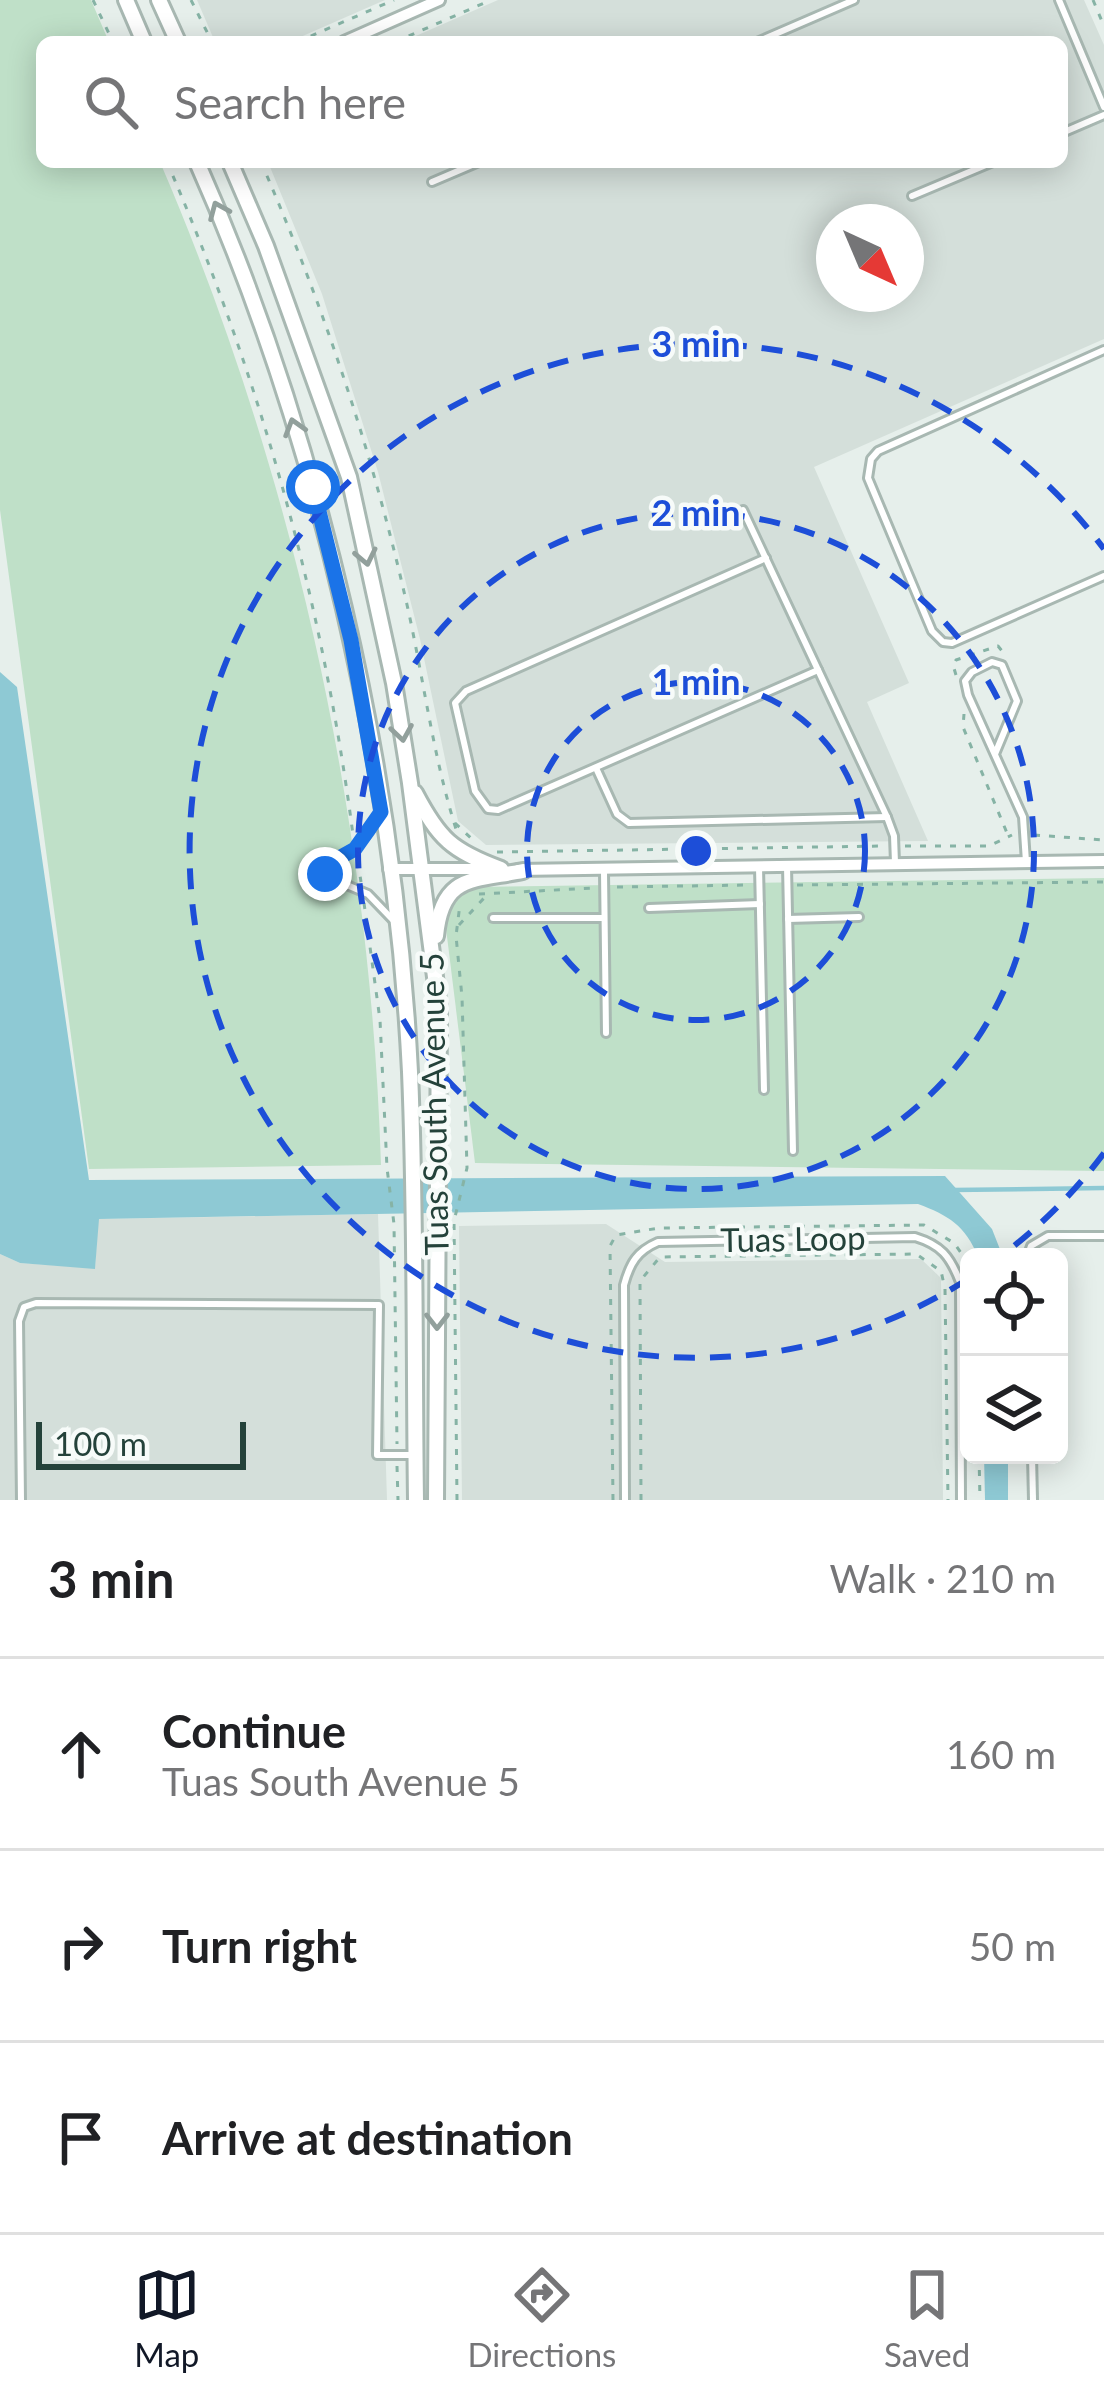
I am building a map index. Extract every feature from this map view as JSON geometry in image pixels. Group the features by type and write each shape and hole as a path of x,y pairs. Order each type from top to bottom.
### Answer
{"street":[{"path":"126,0 141,36"},
{"path":"159,0 175,36"},
{"path":"358,36 439,0"},
{"name":"Tuas South Avenue 5","path":"199,168 268,338 313,487 351,640 381,812 410,1070 416,1500"},
{"name":"Tuas South Avenue 5","path":"233,168 266,246 349,477 394,683 410,783 439,1008 436,1500"},
{"path":"410,783 442,838 464,856 501,869"},
{"path":"389,869 604,872 1104,861"},
{"path":"432,952 441,908 453,890 469,880 523,871"}],"lane":[{"path":"771,36 854,0"},
{"path":"1059,0 1104,111 1068,130"},
{"path":"432,182 465,168"},
{"path":"912,196 979,168"},
{"path":"1104,350 878,451 871,459 868,478 932,631 943,642 952,643 1104,577"},
{"path":"743,510 887,817 895,863"},
{"path":"766,558 466,691 455,704 475,791 488,809 498,811 818,670"},
{"path":"995,754 1017,701 1002,665 992,662 972,671 964,681 995,754 1023,817 1026,862"},
{"path":"596,768 617,814 629,824 887,817"},
{"path":"381,812 355,849 314,872 363,891 395,923"},
{"path":"787,866 794,1151"},
{"path":"759,867 764,1090"},
{"path":"604,872 606,1033"},
{"path":"650,908 760,904"},
{"path":"788,919 859,917"},
{"path":"493,918 604,918"},
{"path":"1029,1248 1048,1235 1104,1236"},
{"name":"Tuas Loop","path":"625,1500 624,1285 642,1249 658,1242 914,1237 937,1244 952,1261 960,1282 962,1500"},
{"path":"21,1500 19,1321 24,1307 36,1303 379,1305 376,1455 416,1455"},
{"path":"1032,1464 1033,1500"}],"path":[{"path":"93,0 110,36"},
{"path":"191,0 209,36"},
{"path":"311,36 394,0"},
{"path":"408,36 491,0"},
{"path":"1093,0 1104,26"},
{"path":"169,168 229,314 272,448 331,685 380,1020 394,1224 398,1500"},
{"path":"263,168 325,325 365,447 405,596 454,822 459,839 473,846"},
{"path":"454,822 487,852 989,846 1008,835 1104,840"},
{"path":"458,926 488,894"},
{"path":"457,1500 454,1222 467,1168 458,926 461,895"},
{"path":"613,1500 610,1246 616,1235 659,1228 924,1225 960,1251"},
{"path":"641,1500 640,1281 654,1262 669,1256 864,1253 916,1254 935,1264 944,1276 948,1500"},
{"path":"979,1464 980,1500"}],"shaded area":[{"path":"197,0 385,0 303,36 212,36"},
{"path":"498,0 1084,0 1104,45 1104,339 814,467 909,683 867,702 928,841 486,845 458,821 420,639 378,472 322,294 270,168 1068,168 1068,36 416,36"},
{"path":"378,1214 387,1500 0,1500 0,1254 20,1263 95,1268 98,1219"},
{"path":"606,1224 665,1262 921,1259 941,1278 943,1500 462,1500 459,1226"}],"green space":[{"path":"0,0 91,0 106,36 36,36 36,168 162,168 208,282 287,528 342,780 361,907 381,1165 89,1169 0,510"},
{"path":"1104,878 1104,1171 475,1163 444,912 469,887"}],"water":[{"path":"0,672 17,687 89,1180 945,1176 992,1229 999,1248 974,1248 955,1223 918,1204 99,1219 95,1269 20,1263 0,1254"},
{"path":"984,1464 1008,1464 1008,1500 985,1500"}],"waterway":[{"path":"953,1190 1104,1188"}],"route":[{"path":"313,487 351,640 381,812 364,841 342,859 314,872 325,874"}]}
